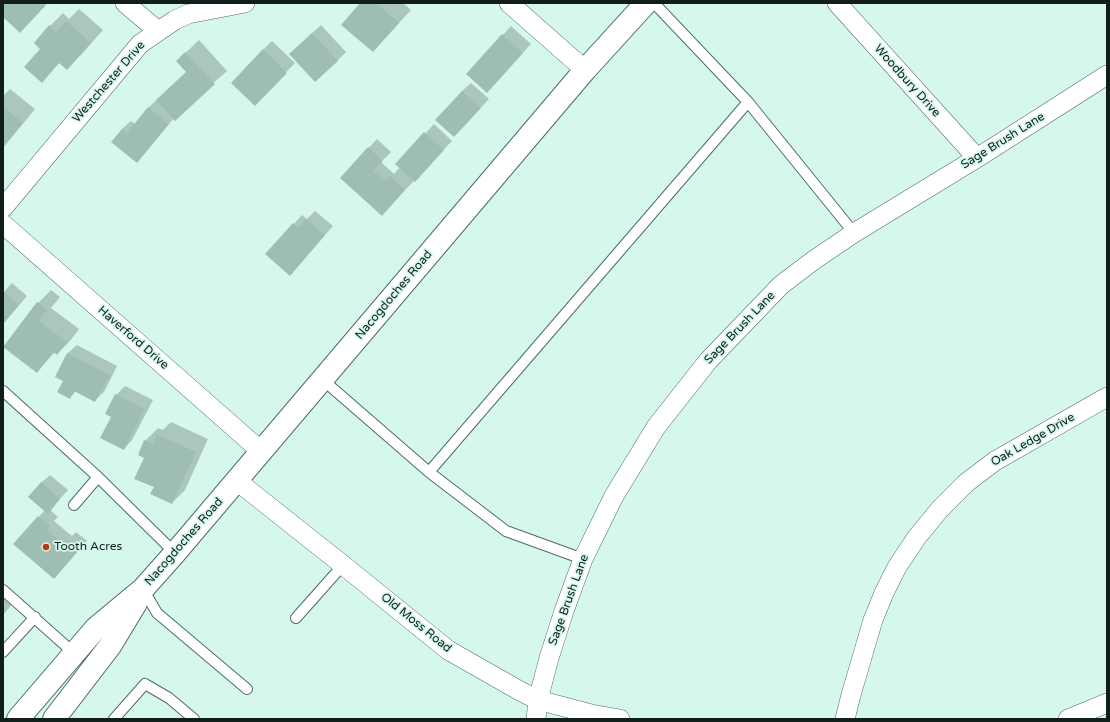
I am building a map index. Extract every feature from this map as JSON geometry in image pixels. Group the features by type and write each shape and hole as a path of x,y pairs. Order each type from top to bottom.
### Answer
{"main road":[{"name":"Nacogdoches Road","path":"18,719 96,628 143,590 175,554 585,70 646,3"},
{"name":"Nacogdoches Road","path":"54,719 110,646 143,590"}],"street":[{"path":"125,3 158,32"},
{"name":"Westchester Drive","path":"3,208 140,44 174,20 188,14 245,3"},
{"path":"509,3 585,70"},
{"name":"Woodbury Drive","path":"837,3 977,158"},
{"name":"Sage Brush Lane","path":"536,719 538,700 548,658 583,559 614,496 656,427 708,360 781,285 854,233 977,158 1107,75"},
{"name":"Haverford Drive","path":"3,224 262,452"},
{"name":"Oak Ledge Drive","path":"845,719 873,620 897,567 917,537 940,509 966,483 995,461 1107,397"},
{"name":"Old Moss Road","path":"237,481 448,650 538,700 591,714 620,719"},
{"path":"1068,719 1107,703"}],"lane":[{"path":"654,3 748,102 854,233"},
{"path":"429,472 748,102"},
{"path":"323,380 429,472 506,531 583,559"},
{"path":"3,391 98,477 175,554"},
{"path":"74,505 98,477"},
{"path":"296,618 343,565"},
{"path":"3,590 75,654"},
{"path":"143,590 157,614 247,689"},
{"path":"4,650 35,617"},
{"path":"114,719 145,684 169,698 194,719"}],"building":[{"path":"3,3 44,3 46,5 20,33 3,17"},
{"path":"360,3 376,3 399,23 373,52 341,25"},
{"path":"66,21 91,43 67,70 59,63 42,83 24,67 40,49 34,43 49,25 56,32"},
{"path":"312,33 338,61 315,82 289,54"},
{"path":"502,34 523,53 487,93 466,74"},
{"path":"263,49 287,73 255,106 231,83"},
{"path":"185,52 215,84 175,121 156,100 186,72 176,61"},
{"path":"462,91 481,108 454,137 435,120"},
{"path":"3,107 23,123 3,147"},
{"path":"148,107 169,124 137,163 111,142 122,129 127,133"},
{"path":"424,132 444,150 415,182 395,164"},
{"path":"368,147 383,161 373,171 385,181 390,176 405,190 382,216 340,178"},
{"path":"306,219 325,235 290,276 265,254 293,223 298,228"},
{"path":"3,291 19,305 3,324"},
{"path":"37,302 47,310 39,321 67,342 57,355 53,352 37,373 3,347"},
{"path":"67,353 110,375 95,402 74,391 70,399 57,392 63,381 55,377"},
{"path":"115,394 145,409 124,450 100,438 111,417 105,414"},
{"path":"157,434 196,452 172,504 150,494 154,487 134,479 144,458 138,455 144,440 153,444"},
{"path":"41,482 60,499 48,514 28,497"},
{"name":"Tooth Acres","path":"38,516 50,526 47,530 63,544 67,540 79,550 54,579 13,544"}],"place":[{"name":"Tooth Acres","path":"46,547"}]}
